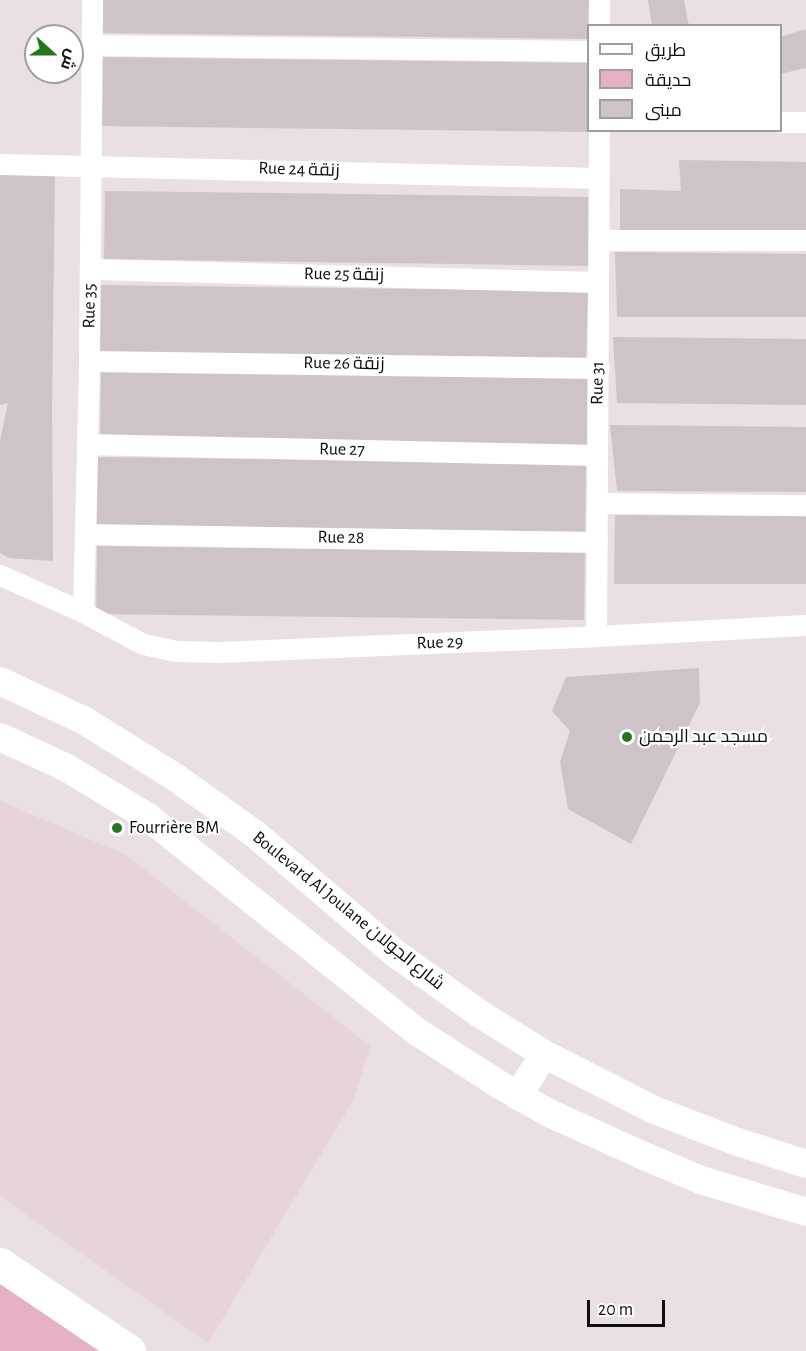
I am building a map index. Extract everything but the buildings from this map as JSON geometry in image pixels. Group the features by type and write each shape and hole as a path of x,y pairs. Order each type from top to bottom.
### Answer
{"highway":[{"path":"0,1264 129,1351"},
{"path":"51,1299 112,1351"}],"main road":[{"name":"Boulevard Al Joulane شارع الجولان","path":"0,681 84,721 175,777 256,835 396,954 470,1008 544,1054 654,1110 738,1142 806,1164"},
{"path":"0,736 67,768 148,817 419,1033 455,1059 518,1096 587,1131 690,1175 806,1212"},
{"path":"518,1096 544,1054"}],"street":[{"name":"Rue 35","path":"83,612 91,269 92,0"},
{"path":"599,0 599,24"},
{"path":"93,45 587,51"},
{"path":"782,122 806,122"},
{"name":"Rue 31","path":"596,636 599,132"},
{"name":"Rue 24 زنقة","path":"0,164 90,164 597,178"},
{"path":"598,240 806,240"},
{"name":"Rue 25 زنقة","path":"91,269 598,282"},
{"name":"Rue 26 زنقة","path":"89,361 599,368"},
{"name":"Rue 27","path":"87,444 597,455"},
{"path":"598,503 806,505"},
{"name":"Rue 28","path":"85,534 597,542"},
{"name":"Rue 29","path":"0,575 83,612 142,644 176,651 219,652 806,625"}],"shaded area":[{"path":"0,801 126,855 370,1046 354,1099 208,1343 0,1196"}],"green space":[{"path":"0,1250 144,1351 0,1351"}],"place":[{"name":"مسجد عبد الرحمن","path":"627,737"},
{"name":"Fourrière BM","path":"117,828"}]}
